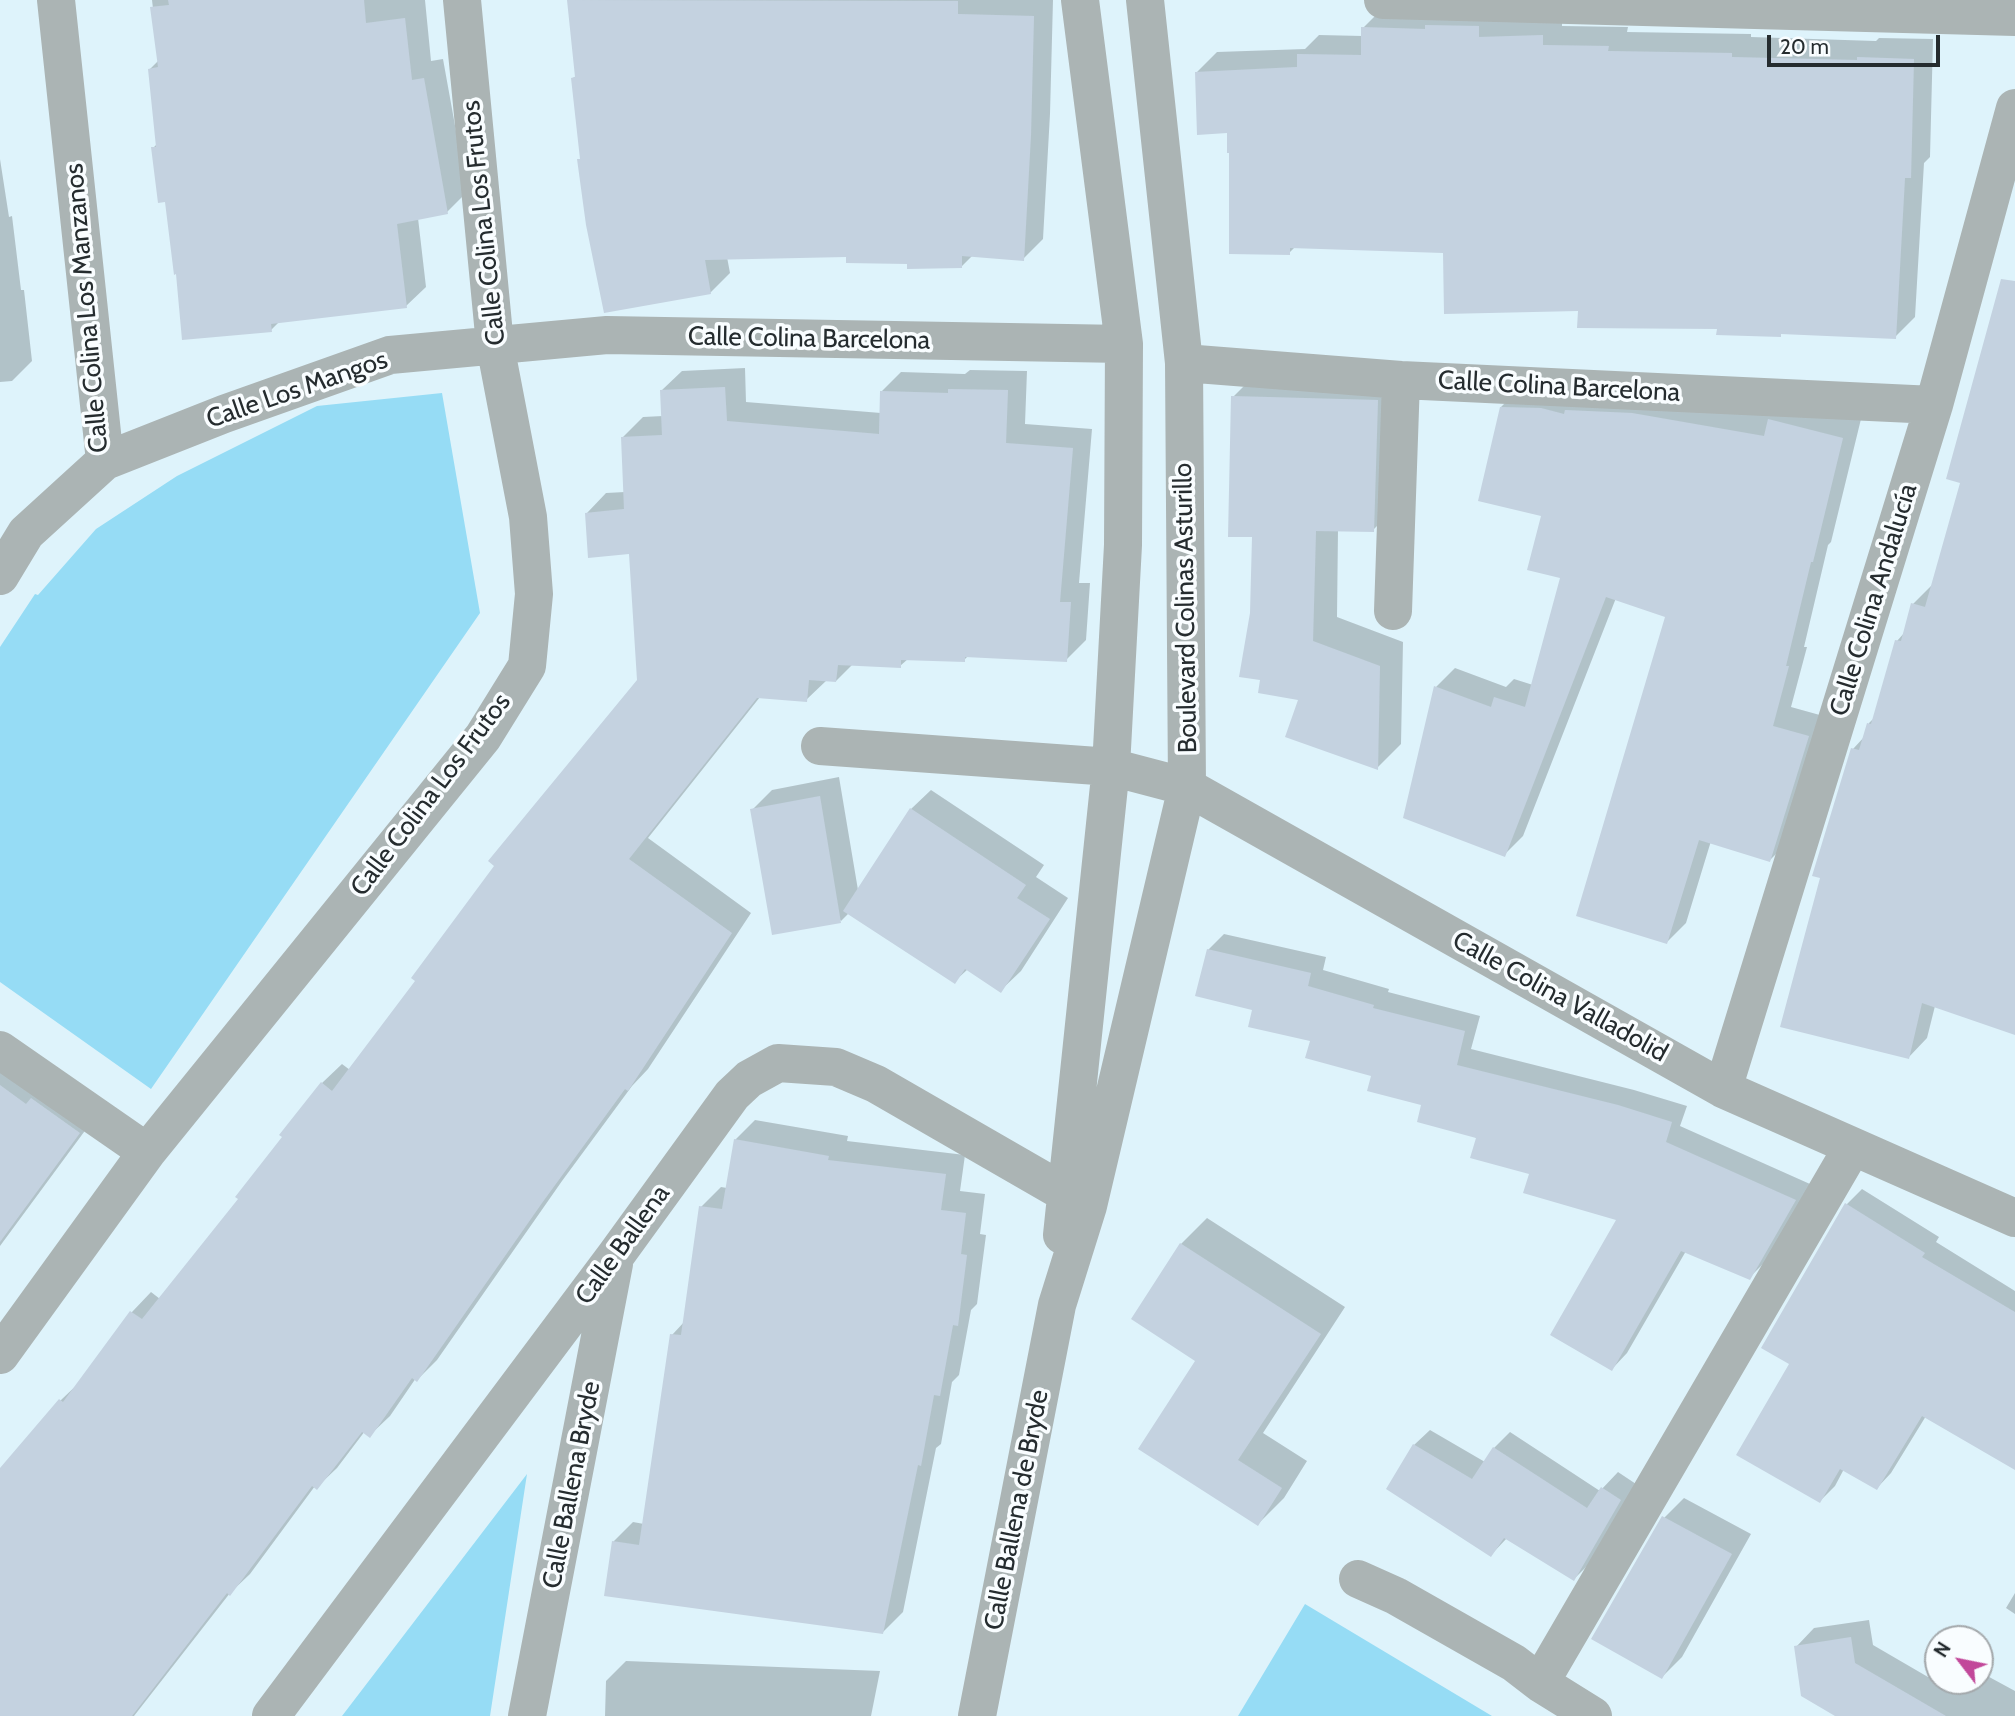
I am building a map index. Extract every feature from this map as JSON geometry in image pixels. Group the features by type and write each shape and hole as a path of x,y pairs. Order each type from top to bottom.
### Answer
{"street":[{"name":"Calle Colina Los Manzanos","path":"0,576 13,525 105,461 56,0"},
{"name":"Calle Colina Los Frutos","path":"0,1354 148,1152 483,737 527,666 534,594 528,517 495,345 463,0"},
{"path":"1076,1200 1111,767 1123,545 1124,344 1080,0"},
{"name":"Boulevard Colinas Asturillo","path":"1076,1200 1187,787 1184,363 1145,0"},
{"path":"1383,0 2015,17"},
{"name":"Calle Colina Andalucía","path":"1723,1090 1934,405 2015,108"},
{"name":"Calle Colina Barcelona","path":"495,345 607,335 1124,344"},
{"name":"Calle Los Mangos","path":"105,461 224,414 390,355 495,345"},
{"name":"Calle Colina Barcelona","path":"1184,363 1401,380 1934,405"},
{"path":"1393,611 1401,380"},
{"name":"Calle Colina Valladolid","path":"820,746 1111,767 1187,787 1723,1090 2015,1218"},
{"path":"0,1049 148,1152"},
{"name":"Calle Ballena","path":"271,1716 616,1255 732,1095 749,1079 778,1063 836,1067 876,1084 1076,1200"},
{"path":"1539,1683 1852,1148"},
{"name":"Calle Ballena de Bryde","path":"977,1716 1076,1200"},
{"name":"Calle Ballena Bryde","path":"527,1716 616,1255"},
{"path":"1358,1579 1396,1596 1514,1663 1539,1683 1592,1716"}],"shaded area":[{"path":"442,393 480,613 151,1089 0,982 0,647 35,594 38,595 96,529 177,476 317,406"},
{"path":"527,1474 490,1716 342,1716"},
{"path":"1305,1604 1492,1716 1238,1716"}],"building":[{"path":"168,0 364,0 366,23 405,18 412,80 424,78 448,214 397,224 407,308 271,324 272,332 182,340 176,274 174,275 165,202 158,203 151,147 156,147 148,69 158,67 150,7 169,5"},
{"path":"567,0 958,1 958,14 1034,16 1024,261 962,256 962,268 907,269 907,264 846,263 846,257 705,260 711,294 604,313 586,225 577,159 580,159 571,78 575,77"},
{"path":"1425,25 1479,26 1479,37 1543,35 1543,45 1609,46 1608,51 1732,53 1732,57 1914,59 1911,178 1905,178 1896,339 1781,334 1781,337 1716,335 1717,329 1577,328 1578,311 1444,314 1443,253 1290,248 1290,255 1229,254 1227,133 1197,135 1195,72 1297,67 1297,54 1361,55 1361,27 1425,29"},
{"path":"2001,279 2015,281 2015,1035 1922,1003 1909,1059 1780,1027 1820,878 1812,876 1851,748 1859,750 1867,723 1871,724 1895,640 1901,641 1911,603 1925,607 1960,483 1946,479"},
{"path":"725,387 727,421 879,434 880,391 948,393 948,389 1008,390 1006,443 1073,448 1060,602 1071,602 1067,662 965,657 965,662 901,660 901,668 838,665 836,682 809,680 807,702 757,698 629,859 732,933 628,1091 625,1089 542,1203 417,1382 412,1378 370,1438 362,1432 317,1490 312,1486 230,1596 227,1593 132,1716 0,1716 0,1468 59,1399 63,1402 130,1311 142,1319 238,1199 235,1197 321,1082 332,1091 415,981 411,978 494,866 488,861 637,680 629,554 588,558 585,513 624,509 621,437 662,435 660,390"},
{"path":"1231,396 1378,400 1374,532 1316,531 1313,641 1380,666 1378,770 1285,737 1298,700 1258,693 1260,680 1239,677 1250,613 1252,537 1228,537"},
{"path":"1500,407 1541,408 1564,414 1565,410 1632,413 1764,436 1768,419 1843,438 1773,726 1809,736 1770,862 1699,840 1667,944 1576,916 1665,617 1606,597 1505,857 1403,818 1434,686 1491,707 1494,697 1525,707 1560,578 1527,570 1541,516 1478,501"},
{"path":"820,796 841,923 772,935 750,809"},
{"path":"910,808 1026,885 1017,898 1050,919 1001,993 965,969 955,984 843,911"},
{"path":"1207,949 1311,973 1308,986 1374,1005 1373,1008 1465,1031 1457,1065 1618,1105 1672,1122 1666,1142 1796,1200 1750,1280 1681,1251 1612,1371 1550,1335 1616,1220 1523,1193 1529,1174 1470,1158 1476,1138 1417,1122 1421,1105 1367,1091 1371,1076 1305,1058 1310,1041 1248,1027 1252,1010 1195,996"},
{"path":"0,1085 26,1104 31,1098 80,1133 0,1242"},
{"path":"734,1139 829,1156 828,1160 946,1174 941,1210 966,1213 961,1254 967,1255 958,1326 953,1325 940,1396 934,1395 921,1466 918,1465 883,1634 604,1596 612,1541 639,1545 670,1334 681,1335 699,1206 722,1209"},
{"path":"1845,1203 1925,1253 1922,1257 2015,1312 2015,1470 1922,1416 1877,1490 1840,1469 1820,1503 1736,1455 1789,1364 1761,1348"},
{"path":"1180,1243 1321,1334 1238,1460 1282,1488 1258,1526 1138,1449 1195,1361 1131,1319"},
{"path":"1413,1444 1472,1479 1493,1447 1587,1508 1601,1487 1621,1500 1574,1581 1504,1538 1491,1557 1386,1489"},
{"path":"1662,1516 1732,1554 1662,1679 1591,1639"},
{"path":"1851,1637 1855,1663 1946,1716 1835,1716 1801,1696 1794,1646"}]}
